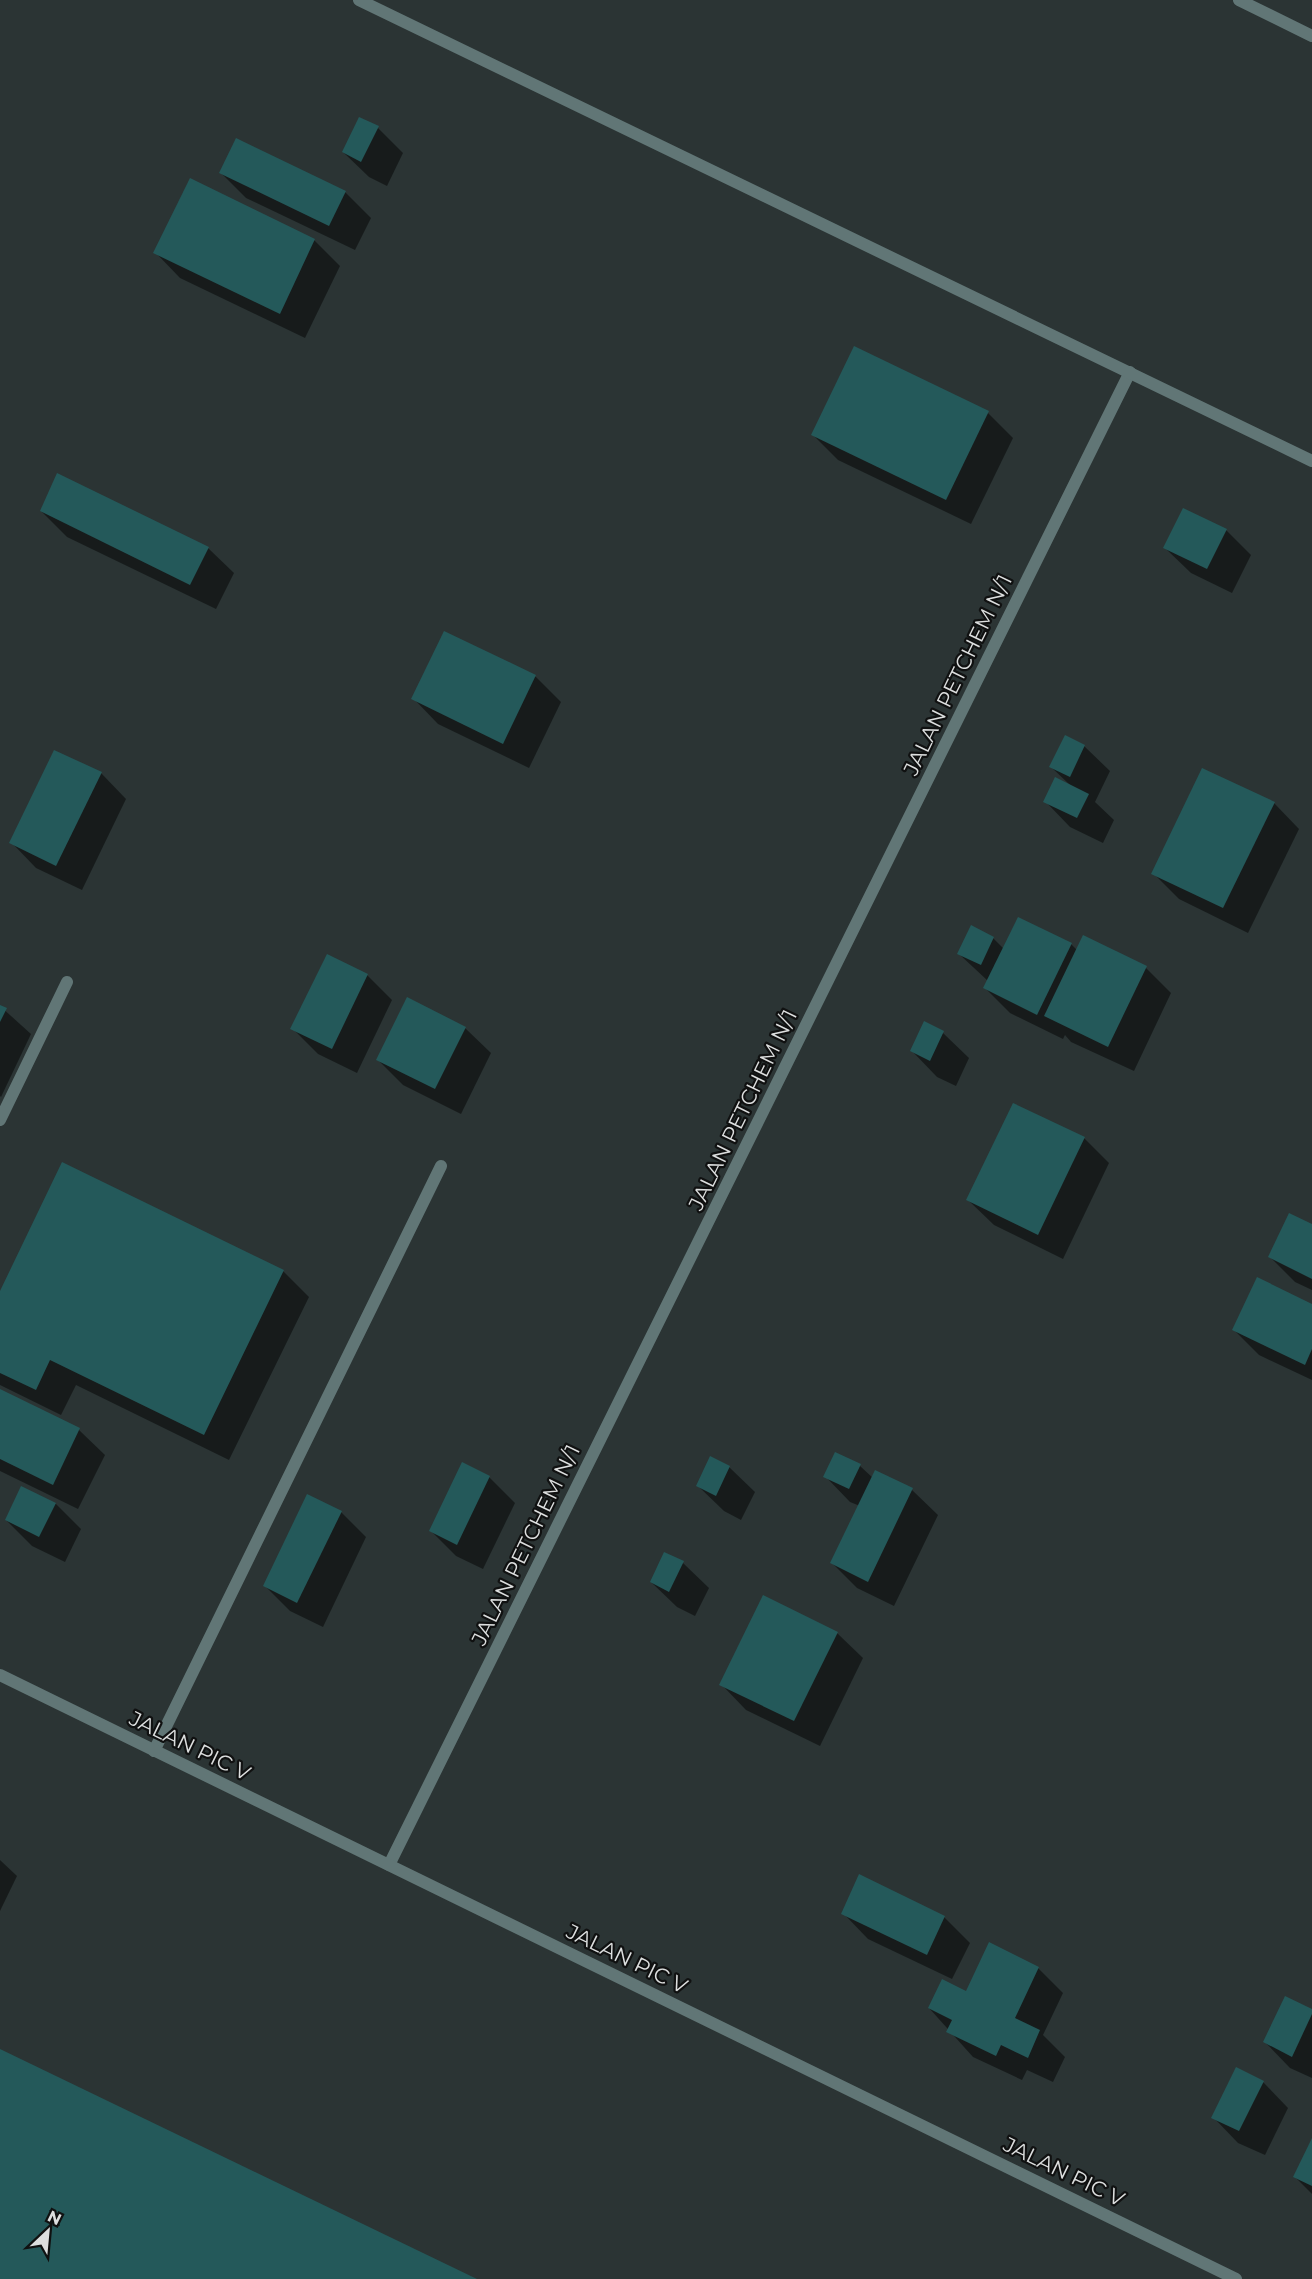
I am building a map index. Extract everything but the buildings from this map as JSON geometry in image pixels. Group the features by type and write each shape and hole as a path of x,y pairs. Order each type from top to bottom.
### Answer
{"street":[{"path":"359,0 1312,461"},
{"path":"1239,0 1312,36"},
{"name":"JALAN PETCHEM N/1","path":"389,1865 1130,372"},
{"path":"0,1120 67,982"},
{"path":"154,1750 441,1166"},
{"name":"JALAN PIC V","path":"0,1675 1236,2279"}],"shaded area":[{"path":"0,0 1312,0 1312,2279 0,2279"}]}
